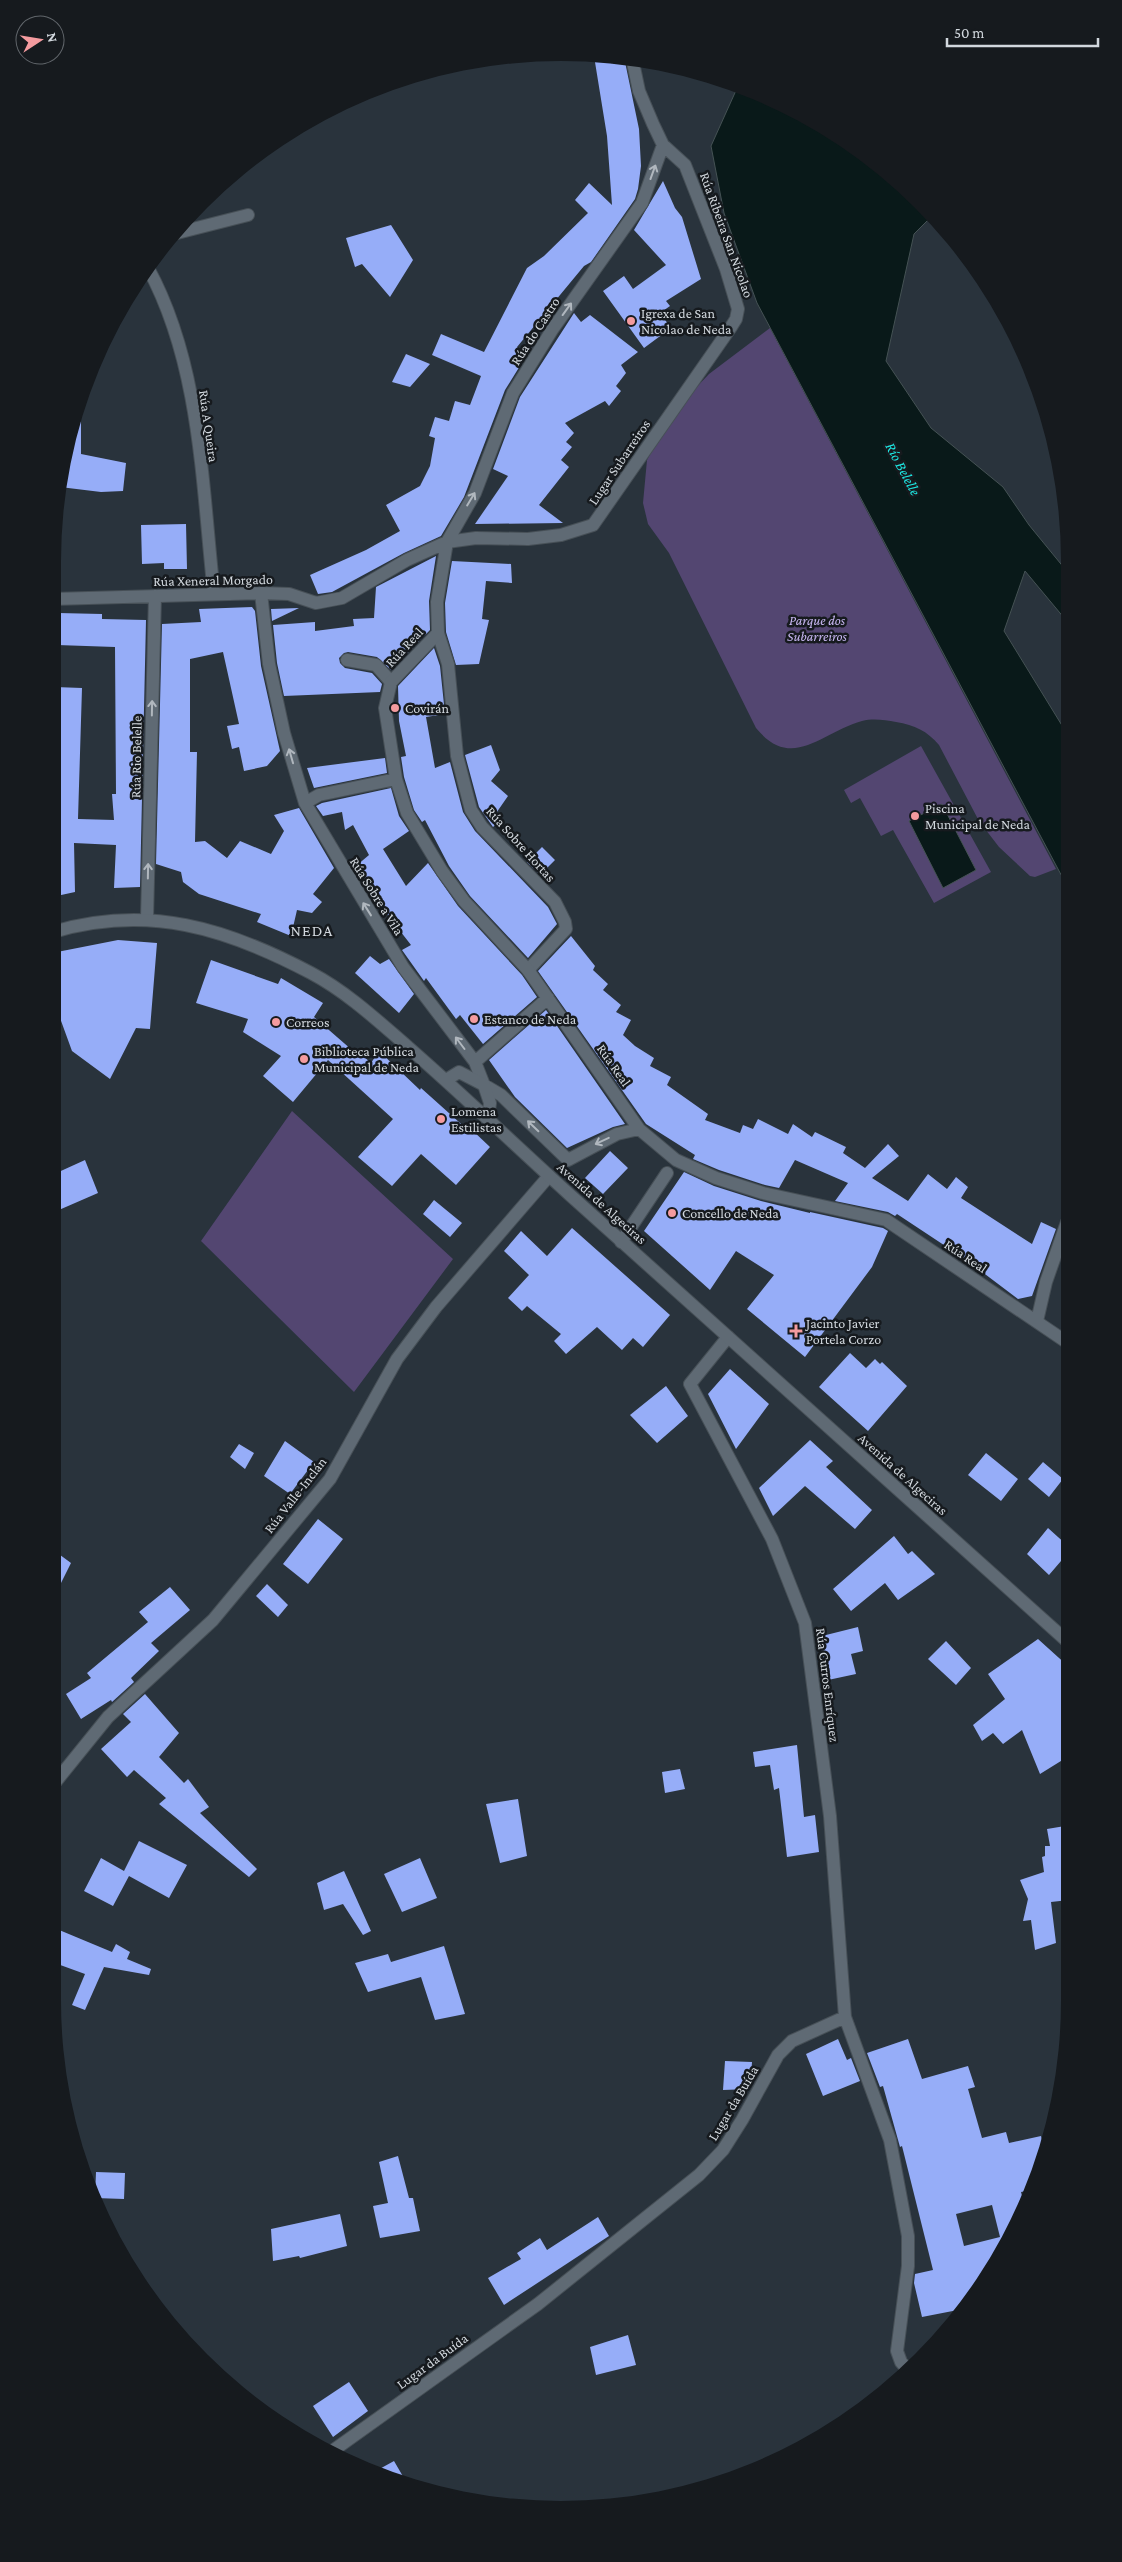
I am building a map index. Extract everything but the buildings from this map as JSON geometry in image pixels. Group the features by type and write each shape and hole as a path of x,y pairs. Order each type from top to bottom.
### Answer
{"street":[{"name":"Rúa Ribeira San Nicolao","path":"634,67 639,91 663,145 685,165 726,269 738,309 736,319"},
{"name":"Rúa do Castro","path":"447,542 475,493 513,393 552,330 642,203 663,145"},
{"path":"185,231 248,215"},
{"name":"Rúa A Queira","path":"152,275 163,296 184,361 195,425 214,594"},
{"name":"Lugar Subarreiros","path":"447,542 476,538 528,540 561,535 593,524 736,319"},
{"name":"Rúa Xeneral Morgado","path":"61,599 261,593 288,594 316,603 342,598 407,560 447,542"},
{"name":"Rúa Real","path":"447,542 437,602 438,633 392,682 385,708 396,778 407,813 431,856 464,901 528,970 639,1129 676,1160 716,1178 763,1193 886,1220 1061,1338"},
{"name":"Rúa Sobre a Vila","path":"261,593 269,664 284,733 305,803 403,967 475,1062 490,1103 488,1119"},
{"name":"Rúa Rio Belelle","path":"147,920 155,596"},
{"name":"Rúa Sobre Hortas","path":"438,633 448,664 457,756 471,810 482,827 555,902 565,922 566,929 528,970"},
{"path":"347,660 376,665 392,682"},
{"path":"305,803 318,795 396,778"},
{"name":"Avenida de Algeciras","path":"61,929 84,922 114,919 188,924 232,937 315,975 350,998 446,1080 621,1242 1061,1636"},
{"path":"475,1062 548,998"},
{"path":"446,1080 459,1072 501,1095 568,1160 617,1134 639,1129"},
{"path":"468,1100 484,1084"},
{"path":"621,1242 667,1173"},
{"name":"Rúa Valle-Inclán","path":"61,1774 108,1717 213,1620 330,1479 397,1359 436,1307 549,1176"},
{"path":"1037,1322 1046,1282 1061,1239"},
{"name":"Rúa Curros Enríquez","path":"728,1337 690,1384 772,1539 805,1623 830,1816 845,2017"},
{"path":"845,2017 890,2140 908,2236 908,2266 897,2351 903,2365"},
{"name":"Lugar da Buída","path":"337,2448 538,2304 699,2175 723,2150 778,2055 792,2041 845,2017"}],"green space":[{"name":"Parque dos Subarreiros","path":"770,328 1056,869 1035,877 1030,876 999,847 979,821 939,745 925,732 915,727 892,721 870,720 847,726 820,740 795,748 782,747 769,741 756,728 669,553 648,524 643,503 647,460 655,444 691,393 709,374"},
{"name":"Piscina Municipal de Neda","path":"921,746 991,872 934,903 893,830 881,836 860,798 851,803 844,790"},
{"path":"292,1111 453,1259 354,1392 201,1241"}],"water":[{"name":"Río Belelle","path":"735,93 782,113 839,145 891,185 927,221 914,234 886,361 931,428 1003,487 1029,525 1061,564 1061,614 1025,571 1004,631 1061,724 1061,875 757,303 724,213 711,146"},
{"path":"942,804 976,870 943,888 909,821"}],"place":[{"name":"Igrexa de San Nicolao de Neda","path":"631,321"},
{"name":"Covirán","path":"395,708"},
{"name":"Piscina Municipal de Neda","path":"915,816"},
{"name":"Estanco de Neda","path":"474,1019"},
{"name":"Correos","path":"276,1022"},
{"name":"Biblioteca Pública Municipal de Neda","path":"304,1059"},
{"name":"Lomena Estilistas","path":"441,1119"},
{"name":"Concello de Neda","path":"672,1213"},
{"name":"Jacinto Javier Portela Corzo","path":"796,1331"}],"district":[{"name":"NEDA","path":"312,930"}]}
